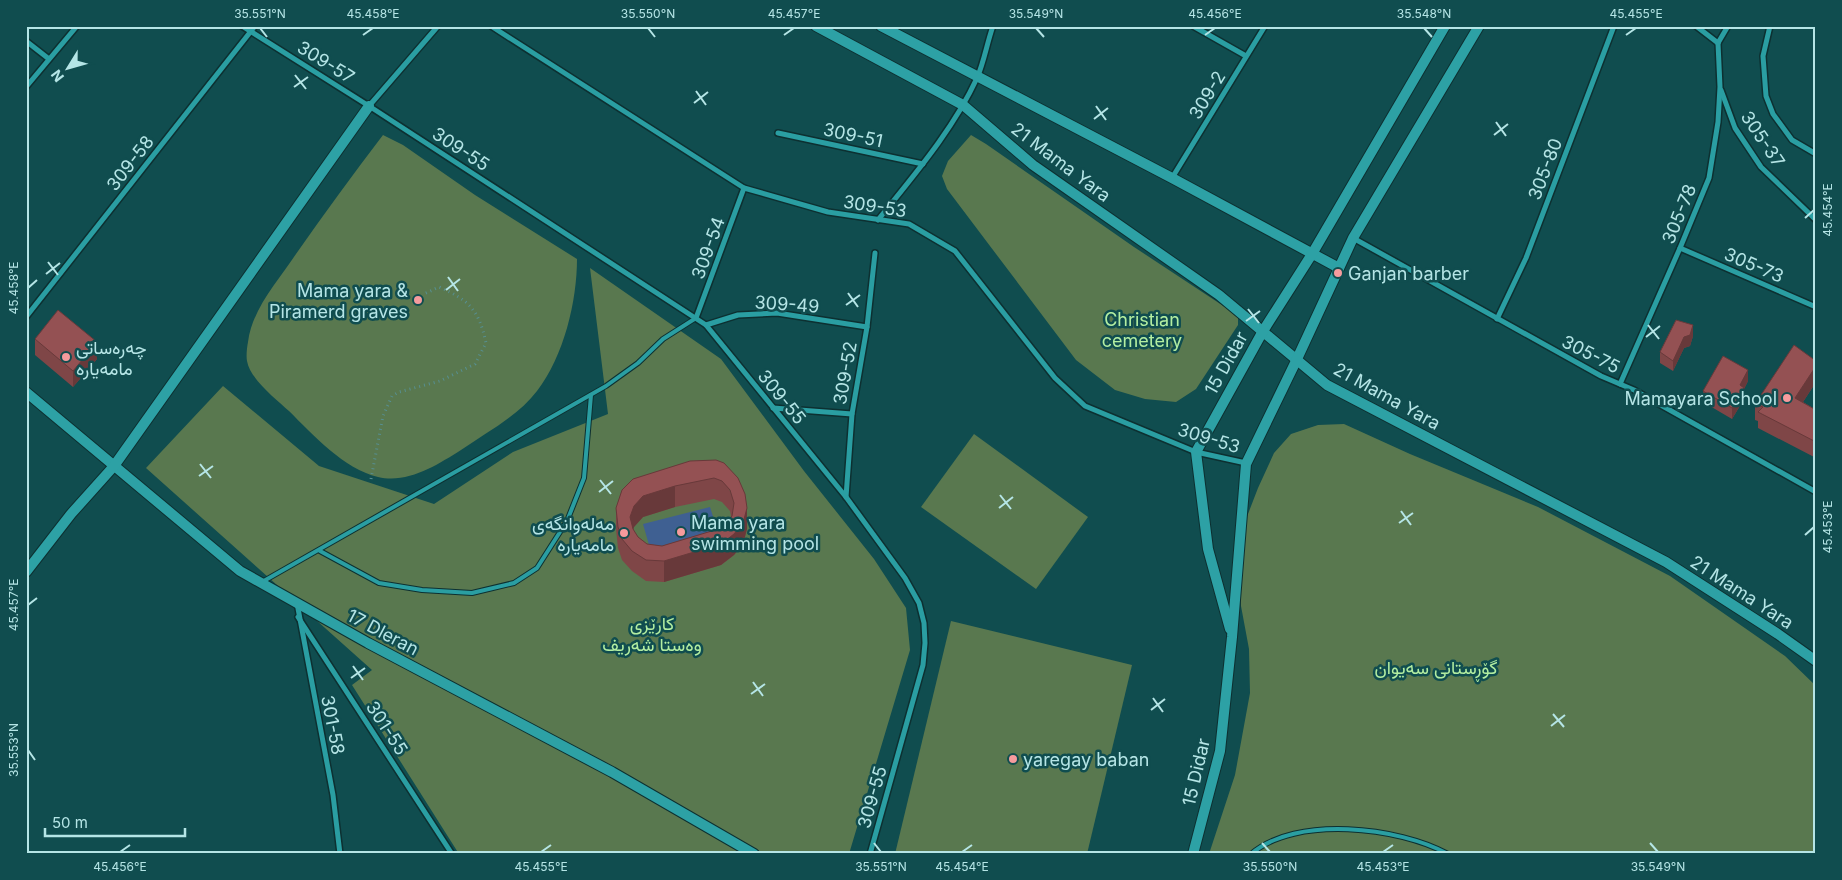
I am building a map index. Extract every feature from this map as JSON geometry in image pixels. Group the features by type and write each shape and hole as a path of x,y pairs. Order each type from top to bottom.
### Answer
{"street":[{"path":"26,87 77,26"},
{"name":"309-57","path":"242,26 369,106"},
{"name":"309-58","path":"26,317 255,26"},
{"path":"26,572 71,514 114,466 369,106 438,26"},
{"name":"309-53","path":"491,26 744,188 828,212 909,224 955,252 1055,378 1086,406 1196,452 1246,464"},
{"name":"21 Mama Yara","path":"816,26 963,105 1033,165 1219,295 1327,385 1666,562 1778,634 1816,661"},
{"name":"21 Mama Yara","path":"881,26 1172,178 1339,268"},
{"path":"878,220 923,164 963,105 977,76 993,26"},
{"path":"1193,26 1246,56"},
{"name":"309-2","path":"1172,178 1265,26"},
{"name":"15 Didar","path":"1232,637 1208,549 1196,452 1263,330 1312,254 1445,26"},
{"name":"15 Didar","path":"1193,854 1220,751 1232,637 1246,464 1298,359 1353,238 1479,26"},
{"name":"305-80","path":"1497,319 1526,258 1614,26"},
{"path":"1696,26 1718,43 1728,26"},
{"path":"1770,26 1764,56 1766,96 1773,114 1792,140 1816,154"},
{"path":"26,41 49,59"},
{"name":"305-78","path":"1620,384 1709,178 1718,122 1720,87 1718,43"},
{"name":"305-37","path":"1720,87 1735,128 1761,167 1816,220"},
{"name":"309-55","path":"369,106 706,325 846,497 905,578 919,603 924,623 925,642 922,665 870,854"},
{"name":"309-51","path":"778,132 923,164"},
{"name":"309-54","path":"696,318 744,188"},
{"name":"305-75","path":"1353,238 1601,376 1634,390 1816,492"},
{"name":"305-73","path":"1680,248 1816,307"},
{"name":"309-52","path":"846,497 852,414 867,326 875,253"},
{"name":"309-49","path":"706,325 738,315 777,313 867,326"},
{"name":"17 Dleran","path":"26,392 240,571 368,643 612,772 754,854"},
{"path":"773,408 852,414"},
{"name":"301-58","path":"296,603 333,796 340,854"},
{"name":"301-55","path":"298,617 452,854"}],"lane":[{"path":"260,583 591,395 622,375 663,339 696,318"},
{"path":"320,550 379,582 422,590 472,593 514,583 537,568 567,521 584,478 591,395"},
{"path":"1250,854 1260,846 1285,836 1350,828 1388,833 1432,845 1448,854"}],"path":[{"path":"371,479 383,416 392,396 440,381 475,364 486,343 482,323 474,310 456,294 439,287 424,294"}],"green space":[{"path":"383,135 403,145 475,195 577,259 575,292 562,345 555,362 537,391 521,408 502,423 461,450 422,472 400,478 378,477 365,473 341,459 258,382 247,361 250,330 260,307 328,209"},
{"name":"Christian cemetery","path":"971,135 1231,311 1238,318 1238,325 1196,389 1176,402 1145,399 1115,390 1076,360 947,189 942,176 948,161"},
{"name":"کارێزی وەستا شەریف","path":"590,268 721,359 804,471 874,559 906,608 910,650 849,854 459,854 352,685 372,670 146,468 223,386 319,466 434,504 513,452 608,414"},
{"name":"گۆڕستانی سەیوان","path":"1344,424 1410,454 1538,507 1670,576 1785,656 1816,686 1816,854 1209,854 1235,775 1250,693 1249,649 1241,606 1237,560 1243,527 1274,453 1291,434 1318,425"},
{"path":"974,434 1088,517 1036,589 921,507"},
{"name":"yaregay baban","path":"951,621 1132,665 1087,854 895,854"}],"water":[{"name":"Mama yara swimming pool","path":"710,507 720,539 653,559 643,524"}],"building":[{"path":"58,310 97,342 73,371 35,339"},
{"path":"1676,320 1693,325 1690,335 1684,337 1673,361 1660,352"},
{"name":"Mamayara School","path":"1794,345 1816,361 1816,366 1795,398 1816,410 1816,442 1758,412 1763,407 1755,404"},
{"path":"1723,356 1748,370 1740,385 1744,388 1732,408 1703,391"},
{"path":"716,460 724,463 738,478 745,494 747,508 743,523 734,534 721,544 664,561 646,560 632,551 622,539 618,527 616,508 622,490 633,479 690,461","holes":["714,478 722,481 730,490 734,503 732,516 725,525 715,530 662,546 647,544 638,537 633,529 630,517 634,506 643,496 675,486"]}],"place":[{"name":"Ganjan barber","path":"1338,273"},
{"name":"Mama yara & Piramerd graves","path":"418,300"},
{"name":"چەرەساتی مامەیارە","path":"66,357"},
{"name":"Mamayara School","path":"1787,398"},
{"name":"Mama yara swimming pool","path":"681,532"},
{"name":"مەلەوانگەی مامەیارە","path":"624,533"},
{"name":"yaregay baban","path":"1013,759"}]}
